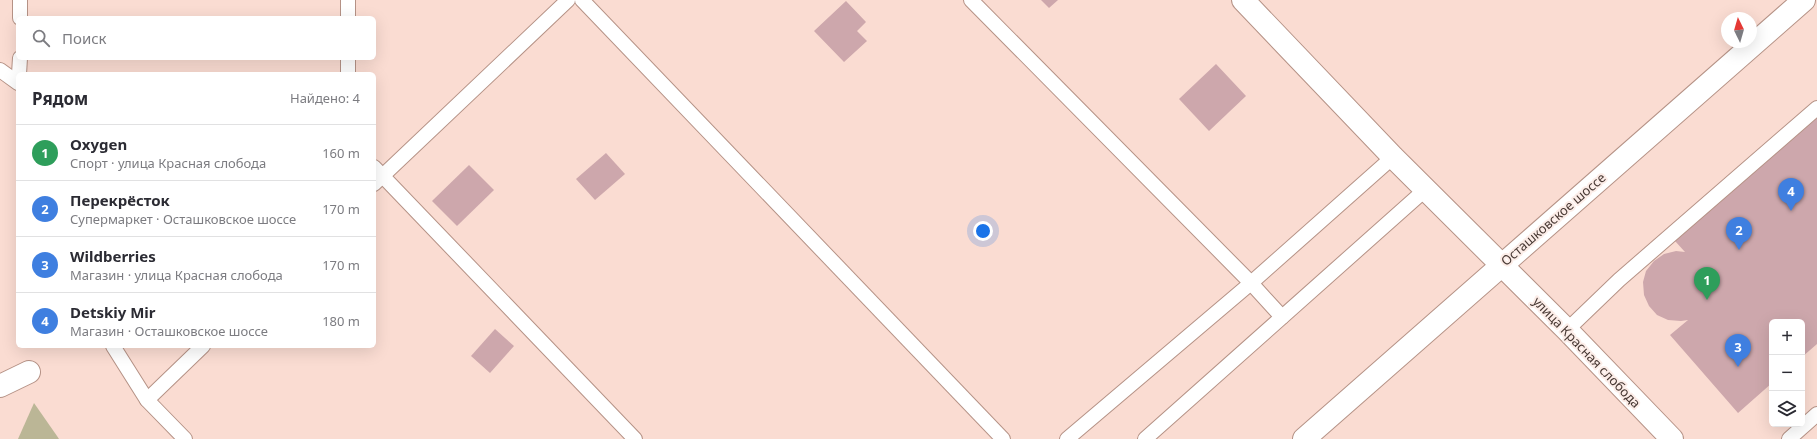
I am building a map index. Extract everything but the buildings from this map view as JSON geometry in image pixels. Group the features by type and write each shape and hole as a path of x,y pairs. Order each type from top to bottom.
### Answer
{"main road":[{"name":"улица Красная слобода","path":"1243,0 1393,157 1566,330 1672,439"},
{"name":"Осташковское шоссе","path":"1304,439 1804,0"},
{"path":"0,386 29,372"}],"lane":[{"path":"20,0 20,16"},
{"path":"348,0 348,16"},
{"path":"568,0 377,176 636,439"},
{"path":"582,0 1003,439"},
{"path":"971,0 1251,283 1282,317"},
{"path":"19,72 20,60"},
{"path":"348,60 348,72"},
{"path":"0,70 16,82"},
{"path":"1566,330 1619,280 1817,108"},
{"path":"1067,439 1251,283 1393,157"},
{"path":"1145,439 1426,189"},
{"path":"114,348 147,400 185,439"},
{"path":"147,400 202,348"},
{"path":"1789,439 1817,414"}],"shaded area":[{"path":"34,403 57,436 59,439 18,439"}],"place":[{"name":"Detskiy Mir","path":"1791,211"},
{"name":"Перекрёсток","path":"1739,250"},
{"name":"Oxygen","path":"1707,300"},
{"name":"Wildberries","path":"1738,367"}]}
